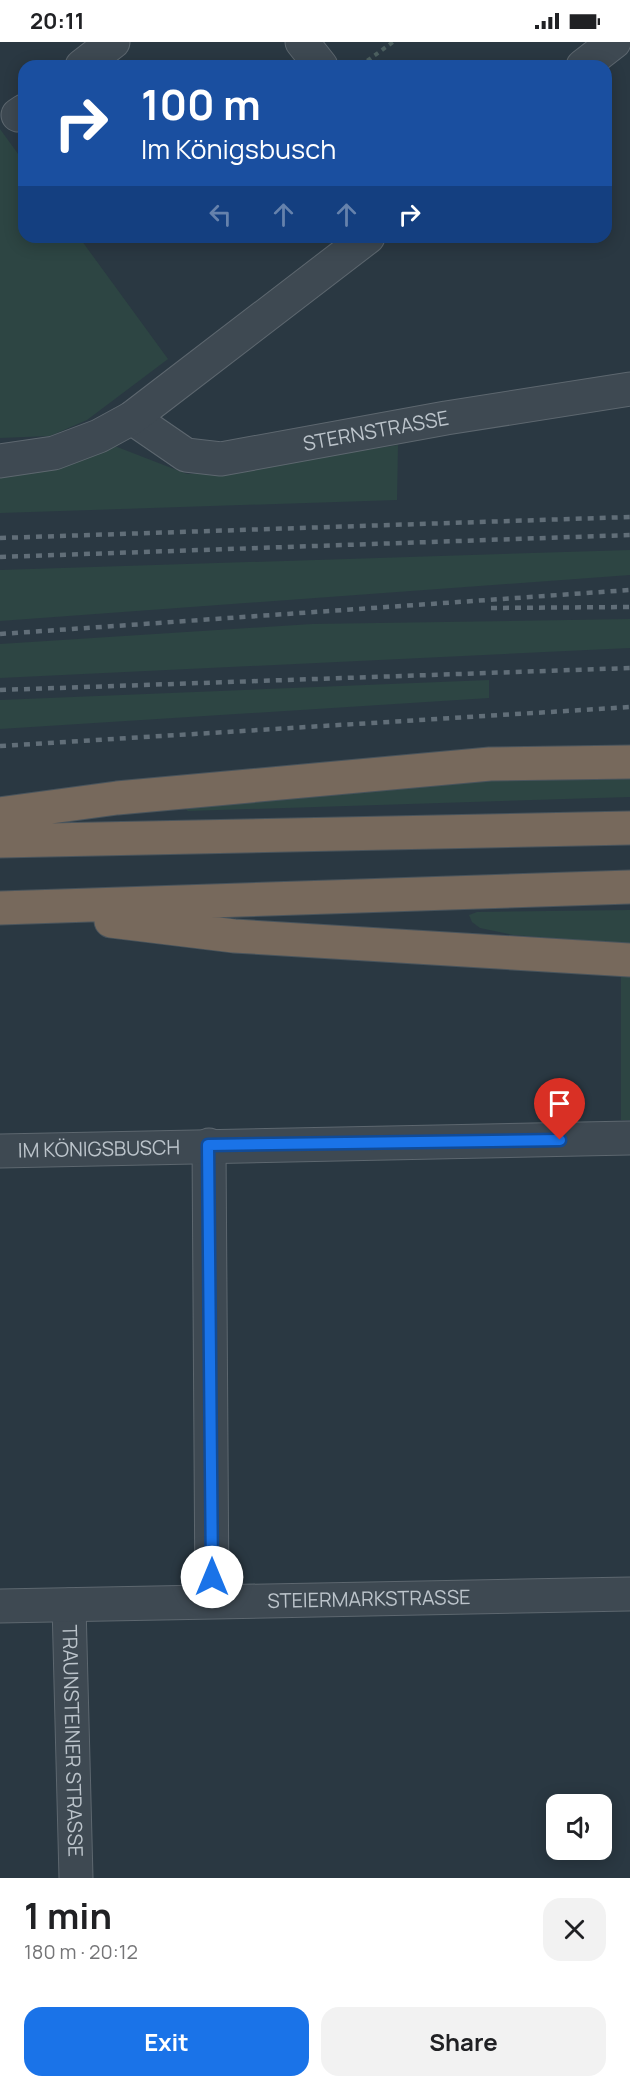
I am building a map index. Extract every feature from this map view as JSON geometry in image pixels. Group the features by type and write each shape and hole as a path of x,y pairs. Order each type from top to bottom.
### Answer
{"highway":[{"path":"0,813 129,797 490,764 630,762"},
{"path":"0,840 630,828"},
{"path":"4,908 630,887"},
{"path":"4,908 234,936 630,960"}],"street":[{"path":"90,60 113,42"},
{"path":"302,42 316,60"},
{"path":"591,60 614,42"},
{"path":"0,461 54,453 99,436 132,418 360,243"},
{"name":"STERNSTRASSE","path":"132,418 186,455 221,459 446,418 630,389"},
{"name":"IM KÖNIGSBUSCH","path":"0,1151 630,1138"},
{"path":"208,1145 212,1601"},
{"name":"STEIERMARKSTRASSE","path":"0,1606 630,1593"},
{"name":"TRAUNSTEINER STRASSE","path":"69,1605 76,1878"}],"path":[{"path":"368,60 393,42"}],"green space":[{"path":"0,129 18,154 18,243 83,243 168,359 87,420 50,436 0,438"},
{"path":"112,445 187,474 217,473 398,445 397,500 0,513 0,477"},
{"path":"630,550 630,575 0,621 0,570"},
{"path":"630,619 630,648 0,678 0,644 312,624"},
{"path":"489,680 489,698 0,729 0,700"},
{"path":"630,774 630,797 188,811 182,806 336,787"},
{"path":"630,910 630,944 513,935 480,928 472,922 469,915 477,912"},
{"path":"621,977 630,977 630,1120 621,1120"}],"railway":[{"path":"0,538 630,517"},
{"path":"0,557 630,535"},
{"path":"0,634 630,590"},
{"path":"491,608 630,607"},
{"path":"0,690 630,668"},
{"path":"0,746 630,707"}],"route":[{"path":"212,1577 208,1145 560,1140"}]}
